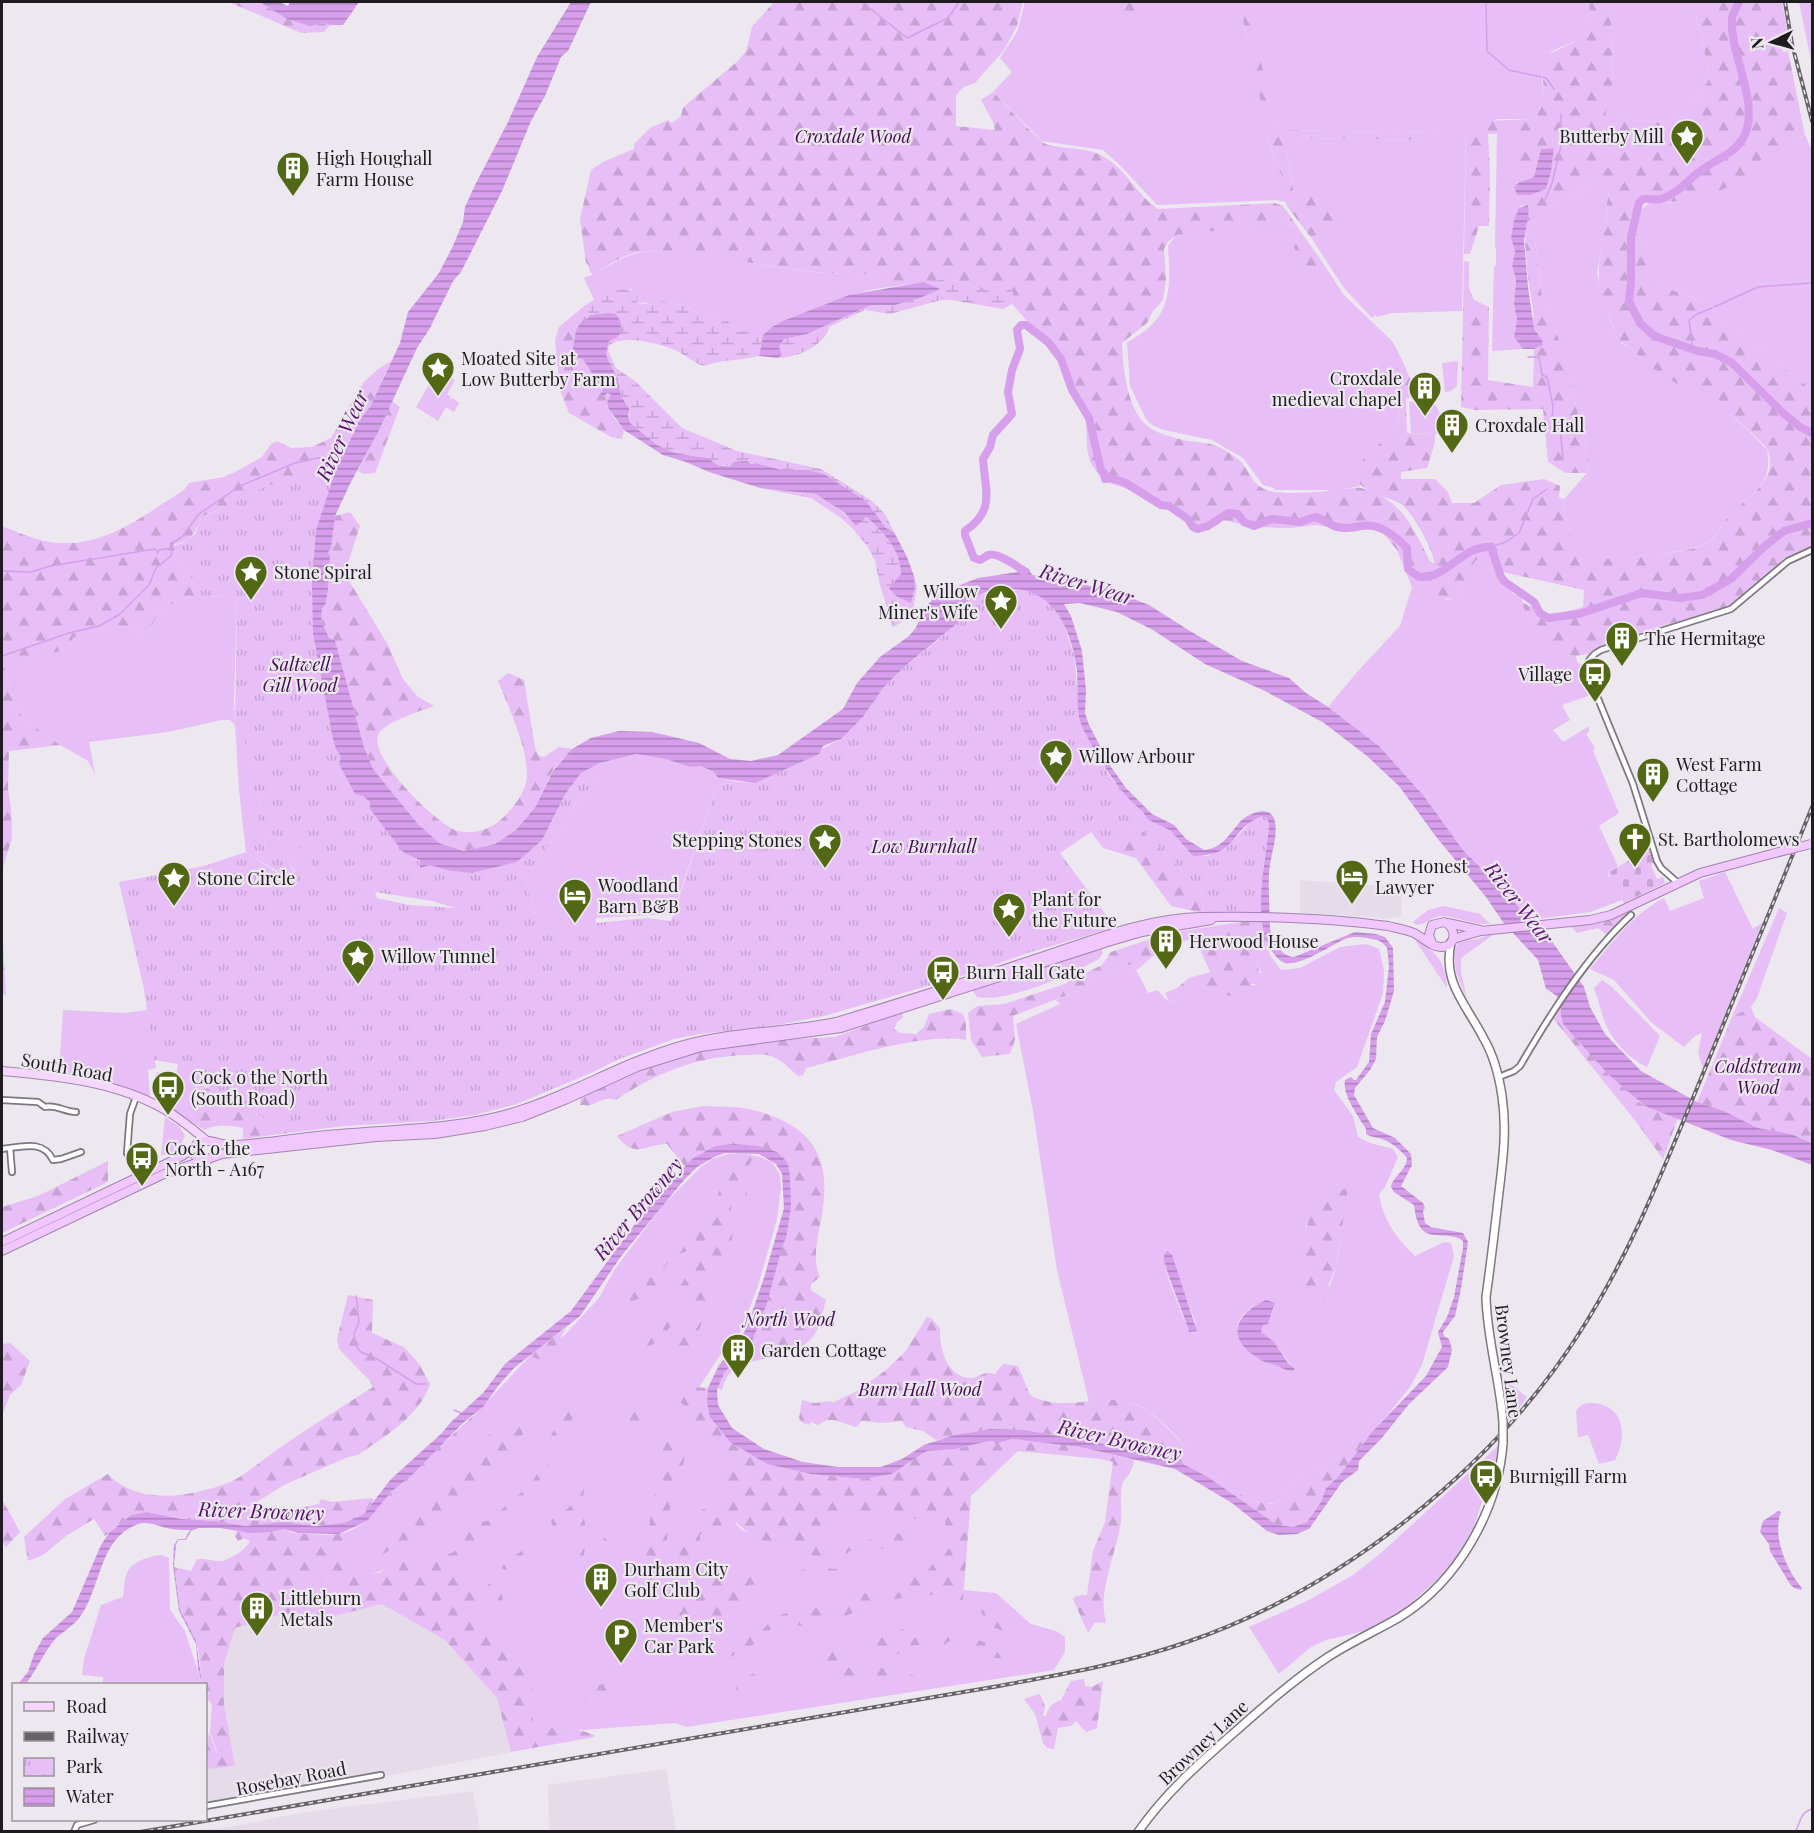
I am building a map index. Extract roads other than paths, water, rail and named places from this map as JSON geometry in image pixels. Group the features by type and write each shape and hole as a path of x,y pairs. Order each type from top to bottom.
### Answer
{"highway":[{"path":"2,1242 182,1156 198,1141 208,1140 231,1145 471,1123 512,1113 649,1055 729,1036 800,1029 836,1022 1115,933 1177,918 1278,918 1388,927 1412,932 1441,947 1481,931 1611,915 1678,883 1726,865 1811,844"},
{"path":"2,1251 164,1174 229,1153 376,1137 435,1134 485,1126 522,1117 638,1067 681,1052 739,1041 841,1028 1142,932 1227,918"},
{"path":"1412,932 1430,929 1440,922 1481,931"},
{"path":"1448,923 1453,929 1452,941"},
{"path":"1430,929 1429,938 1433,944"},
{"path":"208,1140 214,1148 210,1159"},
{"path":"194,1147 194,1154 198,1159 210,1159"}],"main road":[{"path":"1448,962 1452,941"},
{"path":"1433,944 1448,962"},
{"name":"Browney Lane","path":"1138,1832 1176,1785 1285,1688 1328,1657 1400,1616 1419,1603 1438,1585 1458,1562 1476,1535 1498,1477 1503,1443 1502,1401 1489,1336 1486,1297 1505,1144 1503,1097 1499,1077 1485,1041 1454,985 1448,962"},
{"name":"South Road","path":"2,1071 81,1081 136,1097 173,1115 208,1140"},
{"path":"189,1128 194,1147"}],"street":[{"path":"1678,883 1656,861 1637,795 1588,674 1587,662 1594,654 1652,633 1731,609 1788,561 1812,550"},
{"path":"1499,1077 1520,1066 1549,1016 1580,974 1631,915"},
{"path":"127,1153 131,1111 136,1097"},
{"path":"2,1100 38,1102 45,1107 54,1106 73,1114"},
{"path":"2,1149 39,1146 46,1150 51,1162 73,1158 81,1152"},
{"path":"128,1146 134,1146"},
{"path":"10,1149 12,1172"},
{"name":"Rosebay Road","path":"207,1806 381,1775"},
{"path":"74,1832 77,1825 91,1821"}],"water":[{"path":"260,2 279,2 288,6 290,2 359,2 343,25 323,23 310,26 287,19"},
{"path":"571,2 591,2 568,51 561,57 502,191 461,272 453,281 430,328 417,348 379,430 350,484 335,516 331,548 328,552 330,556 328,589 321,620 329,638 335,640 364,747 373,769 418,824 439,843 464,851 495,844 516,830 536,806 553,771 572,749 591,738 619,731 652,732 699,743 730,759 751,761 778,755 843,709 857,683 880,657 909,636 928,604 940,593 978,578 1018,572 1014,567 1020,564 1029,569 1032,575 1121,594 1149,605 1242,661 1289,678 1306,693 1328,707 1379,746 1423,795 1463,850 1551,940 1584,987 1590,1007 1605,1034 1641,1071 1697,1102 1724,1111 1758,1128 1791,1134 1812,1143 1812,1165 1772,1150 1731,1140 1645,1106 1609,1075 1564,1025 1560,1002 1546,989 1538,960 1503,922 1399,786 1367,756 1324,723 1265,691 1205,664 1153,630 1117,612 1080,603 1064,604 1071,616 1082,651 1086,690 1085,713 1089,725 1111,767 1126,788 1152,814 1174,825 1186,839 1204,850 1220,844 1243,819 1253,813 1264,811 1273,816 1276,828 1269,873 1270,929 1281,951 1294,957 1355,932 1385,937 1393,948 1394,991 1385,1021 1377,1037 1376,1059 1355,1088 1354,1095 1373,1128 1395,1138 1411,1154 1412,1165 1401,1186 1423,1203 1425,1223 1431,1227 1463,1233 1468,1242 1455,1316 1443,1332 1444,1336 1449,1339 1452,1350 1448,1367 1409,1404 1381,1439 1359,1461 1358,1470 1342,1482 1309,1529 1297,1534 1279,1535 1267,1531 1232,1503 1175,1469 1080,1447 1012,1439 995,1444 994,1441 989,1441 955,1449 927,1451 891,1474 863,1479 811,1474 767,1464 730,1442 710,1417 707,1402 708,1388 719,1365 739,1343 748,1324 784,1208 782,1174 776,1164 759,1154 725,1153 697,1167 684,1180 622,1255 580,1316 514,1368 483,1407 464,1422 412,1475 392,1491 367,1521 339,1534 298,1533 283,1529 250,1533 220,1528 199,1528 191,1531 186,1540 178,1540 174,1565 180,1610 196,1641 202,1683 196,1644 179,1611 173,1566 174,1545 178,1539 185,1539 190,1530 144,1523 124,1532 115,1541 80,1617 56,1638 27,1683 19,1683 28,1672 43,1638 72,1612 101,1545 109,1533 131,1515 147,1512 181,1519 216,1521 245,1526 282,1522 317,1526 344,1523 364,1514 391,1479 483,1393 505,1364 571,1311 649,1205 692,1159 715,1146 734,1144 758,1146 777,1152 788,1165 791,1207 786,1238 767,1303 752,1341 724,1373 717,1390 718,1405 732,1428 764,1449 803,1462 838,1467 881,1467 902,1459 924,1445 951,1436 990,1429 1025,1430 1166,1455 1208,1477 1277,1525 1293,1527 1307,1522 1321,1502 1326,1488 1339,1476 1372,1432 1426,1376 1442,1347 1438,1332 1447,1317 1454,1297 1463,1241 1451,1236 1431,1234 1420,1228 1414,1205 1394,1192 1391,1187 1405,1166 1407,1158 1383,1139 1366,1134 1366,1129 1352,1106 1345,1086 1345,1080 1351,1077 1356,1080 1369,1062 1371,1034 1385,1002 1389,966 1387,948 1377,940 1351,937 1295,963 1281,961 1271,949 1264,934 1261,916 1269,824 1267,818 1262,816 1252,821 1227,847 1208,855 1193,856 1171,831 1147,819 1143,811 1115,783 1085,732 1079,717 1077,671 1068,633 1055,610 1035,594 1019,589 1009,589 986,592 968,601 958,612 957,617 962,617 960,621 905,666 883,688 863,717 841,739 823,746 819,754 755,783 718,778 714,772 701,766 690,767 666,759 636,754 600,763 581,773 566,793 542,840 517,862 472,873 450,871 430,865 420,868 420,860 404,853 370,809 370,802 363,796 355,794 339,764 341,756 333,739 313,633 312,584 316,530 336,470 360,419 370,407 400,343 408,312 439,273 452,248 463,222 465,207 508,122 537,57"},
{"path":"1554,148 1546,189 1530,195 1517,195 1514,187 1534,177 1541,149"},
{"path":"1528,205 1524,241 1528,287 1534,329 1543,345 1534,349 1523,349 1514,337 1517,320 1514,304 1516,280 1512,265 1515,252 1511,238 1519,208"},
{"path":"924,282 940,289 895,305 871,305 807,334 784,339 779,347 782,355 778,358 759,356 763,335 783,321 849,295"},
{"path":"616,314 622,332 609,341 606,355 618,379 621,396 629,408 630,423 657,445 675,453 707,458 719,466 730,466 734,462 747,461 751,464 782,470 809,470 824,474 866,501 886,528 894,532 914,576 915,588 911,603 896,596 889,588 901,574 898,557 886,537 868,518 866,517 855,525 845,513 816,494 760,488 709,472 663,455 624,430 609,409 607,402 611,394 607,393 603,398 601,393 603,390 583,359 577,358 572,353 576,331 580,323 583,324 590,315"},
{"path":"1167,1251 1172,1255 1197,1331 1189,1332 1164,1261"},
{"path":"1266,1300 1275,1303 1268,1324 1263,1325 1261,1332 1274,1342 1288,1363 1295,1369 1293,1371 1260,1359 1248,1350 1238,1335 1241,1319 1247,1312"},
{"path":"1778,1511 1781,1512 1779,1542 1786,1562 1802,1588 1801,1590 1790,1584 1760,1532 1763,1521"}],"waterway":[{"path":"862,2 907,38 948,18 959,2"},
{"path":"1486,2 1487,51 1509,70 1546,78 1554,89"},
{"path":"1739,2 1732,18 1732,33 1747,97 1749,112 1747,127 1742,140 1734,149 1697,174 1673,194 1661,199 1643,199 1639,203 1631,237 1629,301 1640,323 1654,336 1698,351 1715,354 1731,362 1782,412 1800,427 1812,433"},
{"path":"1544,202 1552,183 1561,146 1561,114"},
{"path":"1714,307 1758,287 1812,283"},
{"path":"1691,348 1689,320 1712,308"},
{"path":"1024,573 997,556 989,555 980,560 974,558 965,535 965,531 975,523 985,507 983,459 990,447 993,435 1012,414 1008,392 1012,370 1020,349 1017,330 1021,325 1026,325 1048,342 1061,359 1072,390 1089,418 1105,479 1124,482 1161,505 1169,506 1198,529 1208,526 1228,513 1238,514 1244,522 1254,526 1272,519 1300,522 1315,517 1340,528 1375,526 1392,535 1407,548 1408,569 1419,577 1434,575 1475,549 1491,547 1501,577 1505,582 1534,602 1540,613 1548,618 1579,614 1642,593 1680,598 1702,595 1731,579 1784,531 1812,523"},
{"path":"1528,357 1539,357 1542,375 1547,377 1553,406 1552,420 1560,430 1563,458"},
{"name":"River Wear","path":"2,656 69,633 99,626 120,614 149,585 156,568 171,556 170,544 182,537 199,514 240,486 295,463 318,458 343,458"},
{"path":"1491,547 1506,542 1519,533 1533,499 1547,489"},
{"path":"2,571 31,572 50,566 155,549 158,553 159,550 172,548"},
{"path":"356,1296 359,1322 354,1333 356,1346 361,1352 377,1359 416,1384 426,1384"},
{"path":"454,1410 461,1413"},
{"path":"1795,1832 1803,1815 1812,1809"}],"railway":[{"path":"1785,2 1792,44 1812,121"},
{"path":"207,1821 993,1687 1139,1657 1187,1642 1245,1619 1301,1590 1356,1557 1409,1518 1458,1476 1504,1431 1544,1382 1599,1301 1647,1206 1812,807"},
{"path":"140,1832 205,1821"}],"place":[{"name":"Butterby Mill","path":"1687,165"},
{"name":"High Houghall Farm House","path":"293,197"},
{"name":"Moated Site at Low Butterby Farm","path":"438,397"},
{"name":"Croxdale medieval chapel","path":"1425,417"},
{"name":"Croxdale Hall","path":"1452,454"},
{"name":"Stone Spiral","path":"251,601"},
{"name":"Willow Miner's Wife","path":"1001,630"},
{"name":"The Hermitage","path":"1622,667"},
{"name":"Village","path":"1595,703"},
{"name":"Willow Arbour","path":"1056,785"},
{"name":"West Farm Cottage","path":"1653,803"},
{"name":"St. Bartholomews","path":"1635,868"},
{"name":"Stepping Stones","path":"825,869"},
{"name":"The Honest Lawyer","path":"1352,905"},
{"name":"Stone Circle","path":"174,907"},
{"name":"Woodland Barn B&B","path":"575,924"},
{"name":"Plant for the Future","path":"1009,938"},
{"name":"Herwood House","path":"1166,970"},
{"name":"Willow Tunnel","path":"358,985"},
{"name":"Burn Hall Gate","path":"943,1001"},
{"name":"Cock o the North (South Road)","path":"168,1116"},
{"name":"Cock o the North - A167","path":"142,1187"},
{"name":"Garden Cottage","path":"738,1379"},
{"name":"Burnigill Farm","path":"1486,1505"},
{"name":"Durham City Golf Club","path":"601,1608"},
{"name":"Littleburn Metals","path":"257,1637"},
{"name":"Member's Car Park","path":"621,1664"}],"park label":[{"name":"Croxdale Wood","path":"853,136"},
{"name":"Saltwell Gill Wood","path":"300,674"},
{"name":"Low Burnhall","path":"924,846"},
{"name":"Coldstream Wood","path":"1758,1076"},
{"name":"North Wood","path":"789,1319"},
{"name":"Burn Hall Wood","path":"920,1389"}],"water label":[{"name":"River Browney","path":"637,1208"},
{"name":"River Browney","path":"1120,1439"},
{"name":"River Browney","path":"261,1510"}]}
